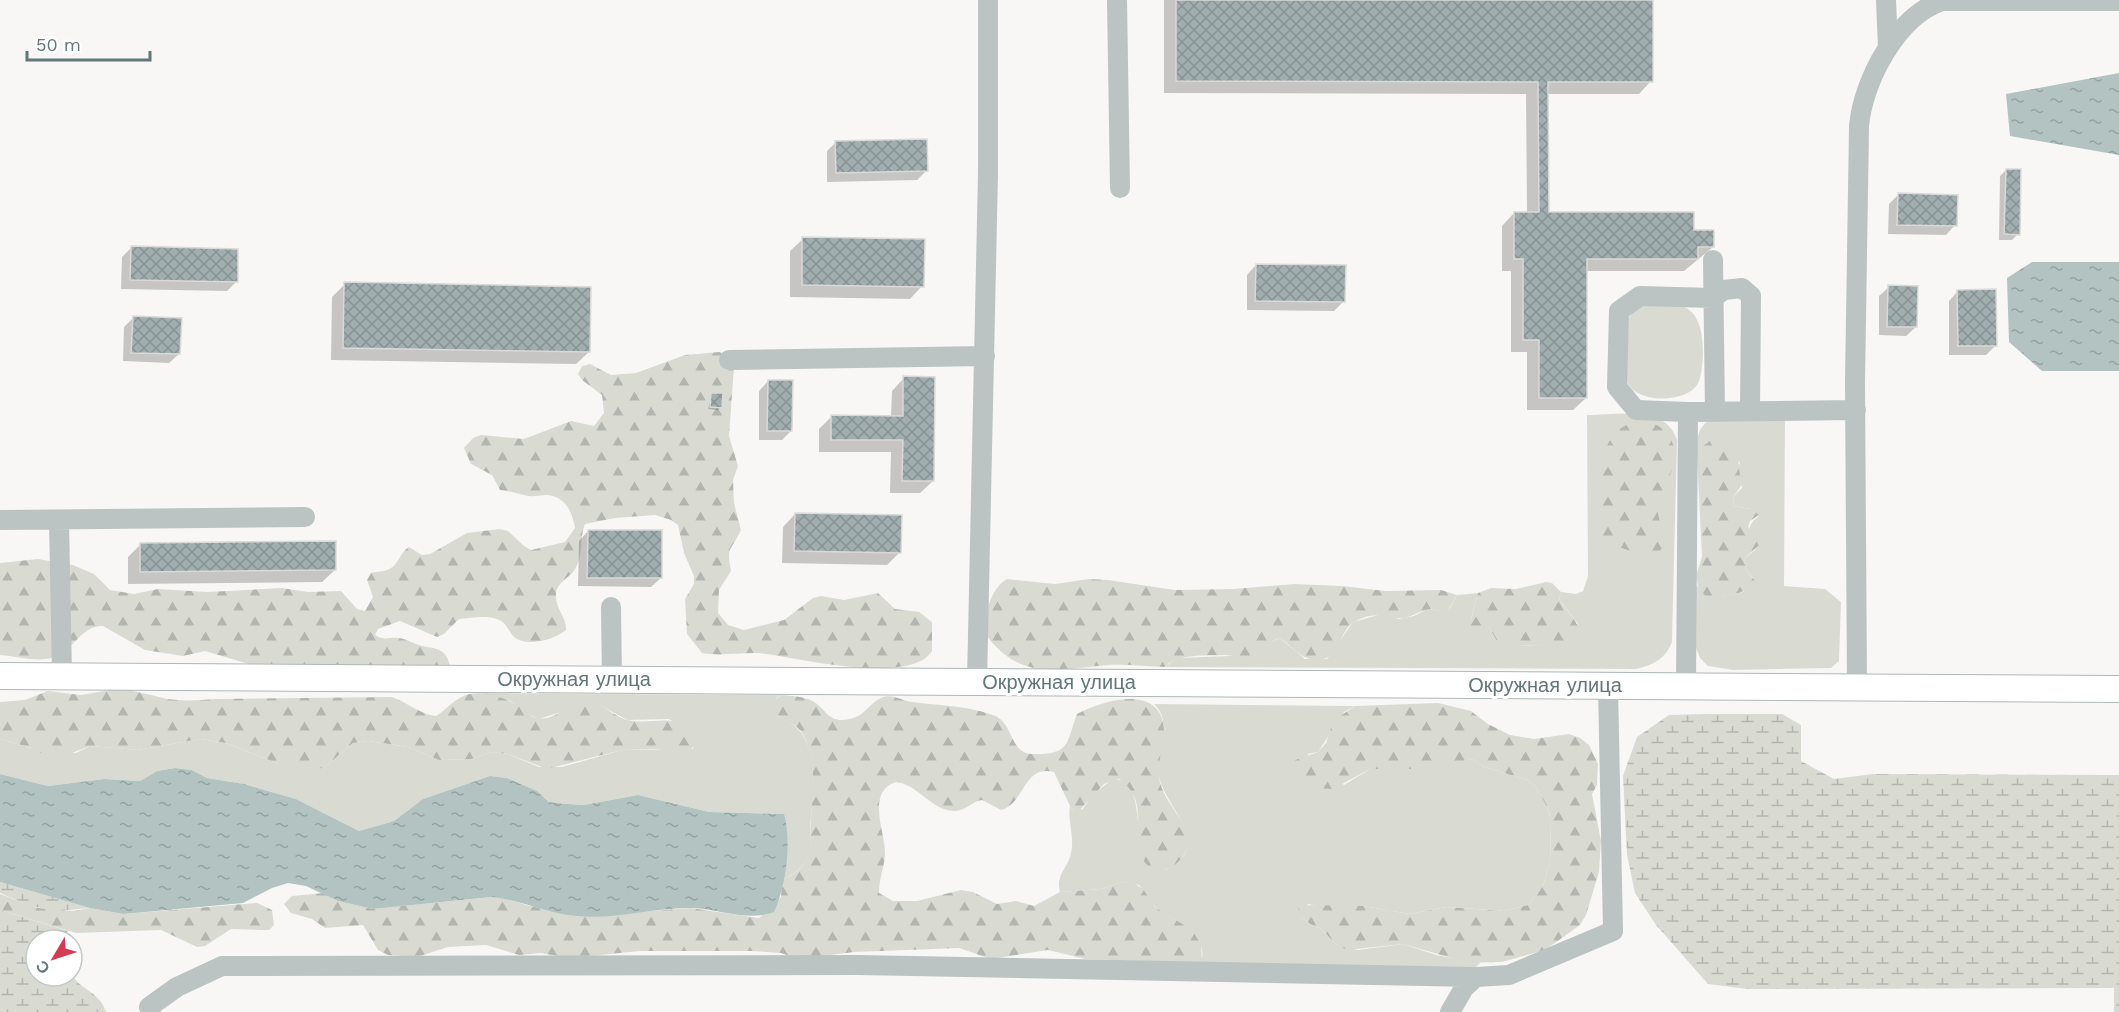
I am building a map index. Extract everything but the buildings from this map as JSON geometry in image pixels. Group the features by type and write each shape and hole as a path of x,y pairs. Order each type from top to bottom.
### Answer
{"main road":[{"name":"Окружная улица","path":"0,676 2119,688"}],"lane":[{"path":"977,682 985,356 988,0"},
{"path":"1117,0 1120,188"},
{"path":"1886,0 1888,48"},
{"path":"1857,687 1856,410 1861,106 1868,82 1888,48 1932,4 1942,1 2119,1"},
{"path":"1713,260 1715,412"},
{"path":"1750,411 1751,297 1742,288 1724,290 1713,298 1640,296 1619,311 1617,387 1636,410 1715,412 1856,410"},
{"path":"729,360 985,356"},
{"path":"1686,686 1688,412"},
{"path":"0,520 304,516"},
{"path":"59,520 62,676"},
{"path":"611,607 612,679"},
{"path":"151,1012 148,1007 177,987 222,966 858,965 1476,977 1509,975 1613,931 1608,686"},
{"path":"1450,1012 1464,988 1476,977"}],"green space":[{"path":"1647,305 1684,307 1691,312 1700,328 1703,360 1700,378 1696,386 1680,396 1648,397 1632,389 1625,379 1623,357 1627,323 1634,311"},
{"path":"719,352 727,354 734,367 729,436 738,466 733,480 734,503 741,530 729,552 731,571 719,590 718,613 728,625 744,630 784,620 813,598 821,596 844,600 878,593 895,609 919,612 932,622 932,651 920,661 902,667 880,668 829,664 759,653 702,653 687,634 685,599 694,584 694,576 684,553 678,525 655,515 615,518 585,524 578,564 557,591 556,600 565,621 566,630 554,637 525,642 513,636 500,620 483,617 459,619 444,634 437,637 400,621 378,629 375,635 402,639 440,650 446,656 450,666 252,665 205,651 183,656 145,650 103,626 90,629 63,652 50,658 36,659 0,655 0,563 38,559 73,565 94,574 110,590 134,594 158,589 207,592 282,588 308,592 341,591 357,609 365,611 373,597 367,580 371,573 391,568 409,547 422,555 430,554 467,533 500,529 508,531 531,550 565,542 575,528 570,511 559,498 547,495 528,496 500,490 492,475 471,464 464,448 473,438 481,435 524,439 571,421 594,426 604,413 602,395 582,380 578,374 582,366 590,364 611,375 636,373 685,355"},
{"path":"1626,413 1652,416 1663,421 1677,440 1672,642 1663,657 1654,663 1636,669 1165,667 1177,658 1255,655 1266,644 1280,638 1305,659 1327,659 1353,622 1382,614 1399,619 1414,616 1427,609 1443,611 1450,608 1457,595 1478,593 1471,619 1482,629 1489,627 1497,641 1533,646 1561,640 1578,624 1559,599 1561,592 1576,594 1583,591 1588,576 1587,415"},
{"path":"1715,416 1785,417 1784,586 1825,589 1841,602 1839,661 1831,668 1733,670 1708,666 1700,658 1693,640 1694,589 1698,586 1706,594 1718,596 1743,592 1753,578 1746,570 1744,559 1756,549 1750,534 1750,527 1759,516 1751,509 1733,506 1734,496 1742,488 1738,472 1740,462 1697,455 1699,432"},
{"path":"1640,421 1657,425 1664,430 1673,444 1674,452 1672,470 1658,504 1665,545 1658,553 1648,557 1616,546 1605,548 1599,539 1599,488 1605,452 1612,437 1623,427"},
{"path":"1714,438 1732,441 1735,447 1743,483 1734,496 1733,506 1751,509 1759,515 1750,521 1748,527 1759,540 1759,545 1744,559 1746,570 1756,582 1751,587 1726,596 1706,597 1698,586 1696,575 1702,557 1697,455 1699,449"},
{"path":"1007,579 1055,584 1089,579 1108,580 1175,590 1233,589 1294,584 1385,591 1441,590 1457,595 1445,611 1428,609 1404,618 1369,616 1362,618 1346,630 1336,648 1323,659 1304,657 1280,638 1249,658 1225,655 1201,656 1177,659 1165,667 1116,665 1055,670 1025,666 1011,659 997,648 983,631 987,609 993,595 1001,583"},
{"path":"1546,582 1552,583 1561,592 1559,599 1578,627 1578,639 1573,644 1504,645 1497,641 1489,627 1475,633 1469,627 1478,593 1491,588 1516,589"},
{"path":"116,689 183,700 392,697 436,716 456,700 476,693 497,696 535,717 544,718 551,717 576,701 588,700 628,720 664,720 681,723 696,736 697,743 687,753 655,749 622,750 547,769 508,754 492,752 471,759 439,760 408,747 369,741 353,743 325,767 311,771 279,764 226,743 200,739 138,750 90,746 61,757 45,755 32,748 0,739 0,702 25,700 48,691 81,695"},
{"path":"480,693 782,695 776,698 777,716 791,723 801,733 812,758 813,788 808,858 800,868 782,880 785,863 784,814 709,812 638,795 584,805 549,802 537,791 507,778 490,776 423,799 394,821 359,831 296,799 244,784 207,778 192,770 175,768 157,771 140,781 104,779 48,786 0,774 0,739 32,748 76,753 90,746 138,750 200,739 226,743 279,764 325,767 353,743 369,741 408,747 439,760 470,759 492,752 508,754 539,767 562,767 622,750 693,749 696,736 669,719 628,720 593,702 539,719 510,701"},
{"path":"782,695 809,699 838,720 856,717 876,701 889,696 912,702 972,709 1000,719 1019,748 1032,754 1045,754 1061,749 1068,739 1077,714 1089,708 1117,700 1131,699 1144,701 1154,706 1161,717 1164,732 1159,763 1162,790 1190,839 1186,851 1173,866 1154,870 1144,861 1139,851 1136,802 1130,790 1119,779 1104,784 1079,811 1074,811 1070,806 1054,772 1044,771 1036,774 1015,800 1001,810 982,800 960,810 947,810 904,784 896,782 887,787 881,795 879,804 885,855 879,893 893,901 917,901 961,890 973,892 997,904 1016,901 1034,906 1060,892 1102,889 1122,882 1134,883 1143,889 1155,907 1192,930 1201,944 1202,960 1198,963 1085,959 1048,950 991,959 959,948 854,952 798,959 781,953 751,951 640,951 569,958 541,953 519,955 486,945 448,947 417,957 388,955 378,950 363,925 325,928 312,919 291,913 284,904 292,896 323,893 338,901 373,909 491,897 507,898 526,905 577,916 691,908 759,918 781,897 782,880 803,866 809,854 813,787 811,756 801,731 770,708 772,701"},
{"path":"1438,703 1471,711 1488,724 1510,735 1534,739 1569,734 1580,738 1589,745 1598,764 1597,785 1592,794 1601,841 1599,872 1586,915 1580,925 1545,950 1502,962 1469,963 1403,944 1347,950 1337,945 1320,928 1310,924 1301,916 1297,905 1364,906 1409,914 1446,907 1504,911 1528,905 1543,886 1550,862 1551,821 1548,809 1536,787 1527,780 1482,766 1472,759 1425,769 1370,769 1333,789 1311,788 1301,784 1296,773 1295,760 1318,752 1326,743 1334,720 1355,706"},
{"path":"1154,704 1355,706 1344,712 1318,752 1307,754 1344,785 1370,769 1414,769 1472,759 1482,766 1527,780 1536,787 1548,809 1551,821 1550,862 1543,886 1528,905 1504,911 1446,907 1409,914 1364,906 1308,904 1301,916 1310,924 1320,928 1337,945 1358,950 1403,944 1436,955 1480,963 1476,967 1193,965 1202,959 1199,941 1188,928 1157,908 1139,885 1122,882 1102,889 1060,892 1059,886 1060,876 1069,859 1072,847 1070,806 1074,811 1083,809 1092,795 1113,779 1121,781 1132,791 1140,829 1165,870 1180,860 1187,848 1188,837 1168,799 1158,771 1163,719"},
{"path":"1782,714 1801,725 1801,761 1834,779 1873,774 2119,775 2119,1012 2114,1012 2114,988 1747,989 1708,984 1656,925 1635,893 1627,855 1623,776 1637,737 1669,715"},
{"path":"0,882 90,908 56,911 31,906 0,893"},
{"path":"0,894 38,908 73,911 90,908 123,914 257,903 272,910 274,925 269,930 231,929 205,946 197,947 161,930 84,933 84,928 59,928 0,910"},
{"path":"0,910 58,928 24,928 24,988 84,987 100,1000 106,1012 0,1012"}],"water":[{"path":"2119,73 2119,155 2010,136 2006,94"},
{"path":"2032,262 2119,262 2119,371 2042,371 2009,342 2007,278"},
{"path":"175,768 192,770 207,778 244,784 296,799 359,831 394,821 423,799 490,776 507,778 537,791 549,802 584,805 638,795 709,812 784,814 788,837 785,877 774,912 754,916 678,908 606,916 577,916 491,897 373,909 338,901 306,886 288,883 272,888 243,903 123,914 90,908 0,882 0,774 48,786 104,779 140,781 157,771"}]}
